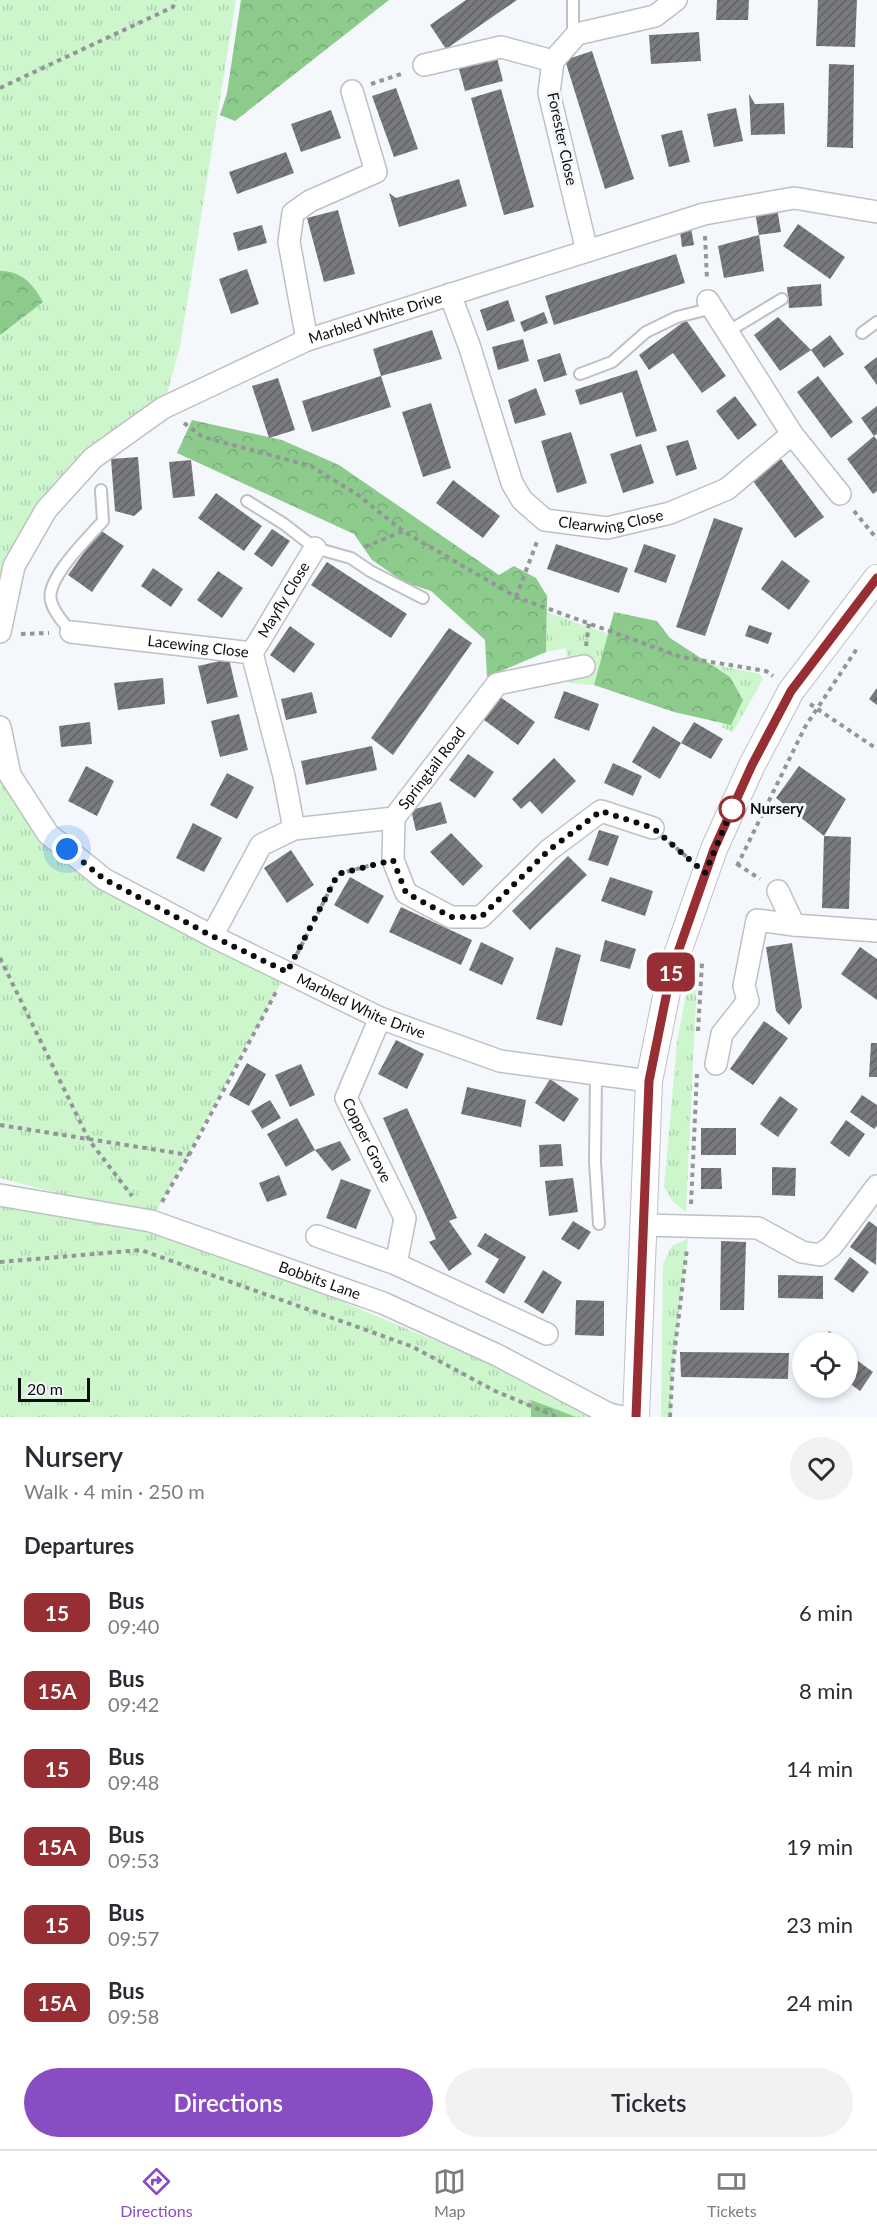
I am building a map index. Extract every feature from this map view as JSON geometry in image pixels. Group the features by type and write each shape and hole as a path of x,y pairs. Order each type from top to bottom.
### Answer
{"street":[{"path":"424,65 501,47 553,61 577,34 655,16 676,0"},
{"name":"Forester Close","path":"553,61 549,93 587,251"},
{"path":"307,340 289,242 293,213 310,201 376,172 352,91"},
{"name":"Marbled White Drive","path":"6,633 14,566 46,510 93,458 163,408 307,340 704,214 794,198 877,210"},
{"name":"Clearwing Close","path":"450,294 471,348 512,483 522,500 545,520 607,528 670,513 726,489 792,434"},
{"path":"711,305 792,434 840,494"},
{"name":"Mayfly Close","path":"252,653 315,548"},
{"path":"636,1417 649,1081 671,972 705,873 752,765 791,691 877,578"},
{"name":"Lacewing Close","path":"71,632 252,653 284,776 294,829"},
{"name":"Springtail Road","path":"212,936 261,845 294,829 394,818 497,684 584,666"},
{"name":"Marbled White Drive","path":"0,727 10,775 48,834 104,879 212,936 380,1018 500,1060 649,1081"},
{"path":"394,818 393,860 406,893 451,917 481,917 549,850 601,811 653,828"},
{"path":"778,891 794,925"},
{"path":"716,1064 722,1034 748,1001 744,986 757,920 877,931"},
{"name":"Copper Grove","path":"380,1018 346,1098 405,1218 396,1264"},
{"path":"644,1225 758,1228 802,1252 820,1255 832,1246 877,1186"},
{"name":"Bobbits Lane","path":"0,1195 151,1221 383,1303 497,1355 609,1414 622,1417"},
{"path":"317,1236 396,1264 547,1334"}],"lane":[{"path":"573,0 573,38"},
{"path":"728,332 782,299"},
{"path":"580,374 612,362 646,332 677,317 711,305"},
{"path":"862,333 877,322"},
{"path":"71,632 55,612 50,598 58,573 103,521 101,490"},
{"path":"247,501 284,524 315,548 351,558 370,571 423,598"},
{"path":"597,1074 596,1162 599,1224"}],"path":[{"path":"0,88 173,7 175,0"},
{"path":"352,91 424,65"},
{"path":"704,214 711,305"},
{"path":"163,408 203,437 311,466 358,495 403,531 516,597 681,657 766,671 791,691 877,749"},
{"path":"840,494 877,539"},
{"path":"516,597 545,520"},
{"path":"6,633 71,632"},
{"path":"817,708 860,644"},
{"path":"653,828 705,873"},
{"path":"0,958 89,1140 151,1221 189,1155 338,874 393,860"},
{"path":"0,1125 189,1155"},
{"path":"0,1262 141,1250 411,1346 495,1391 557,1417"}],"green space":[{"path":"0,0 236,0 180,346 163,408 46,510 0,632"},
{"path":"241,0 389,0 235,121 220,115 227,93"},
{"path":"0,271 14,273 26,280 43,302 0,335"},
{"path":"192,420 282,440 339,465 499,575 514,566 536,578 547,596 546,652 487,677 485,640 431,591 404,582 372,560 354,534 177,453"},
{"path":"547,612 608,634 594,685 570,683 566,648 546,652"},
{"path":"614,612 657,621 670,638 730,677 743,700 731,725 674,712 594,685"},
{"path":"702,662 760,674 763,679 733,732 721,727 730,710"},
{"path":"0,727 10,775 48,834 104,879 287,972 151,1221 609,1414 610,1417 0,1417 0,1198 108,1206 0,1178"},
{"path":"693,956 698,958 686,1212 674,1203 664,1187 677,1043"},
{"path":"688,1239 673,1366 671,1417 661,1417 663,1264 672,1246"},
{"path":"531,1400 576,1417 531,1417"}],"building":[{"path":"466,0 517,0 446,49 430,25"},
{"path":"717,0 749,0 748,20 716,20"},
{"path":"818,0 857,0 855,47 816,46"},
{"path":"699,32 701,61 651,64 649,35"},
{"path":"592,51 634,179 605,189 565,60"},
{"path":"497,58 503,81 465,91 459,69"},
{"path":"829,64 854,65 853,148 827,147"},
{"path":"396,88 418,149 394,157 372,96"},
{"path":"501,89 534,207 504,215 471,98"},
{"path":"749,94 755,104 784,103 785,134 751,135"},
{"path":"736,108 743,141 714,147 707,114"},
{"path":"331,110 341,138 301,152 291,124"},
{"path":"682,130 690,162 669,167 661,135"},
{"path":"286,152 294,173 237,194 229,172"},
{"path":"459,179 467,206 399,227 389,193 396,198"},
{"path":"777,208 781,232 759,235 755,212"},
{"path":"338,210 355,274 324,282 307,218"},
{"path":"690,222 694,245 682,247 679,223"},
{"path":"798,224 845,257 830,279 783,246"},
{"path":"262,225 267,243 238,251 233,233"},
{"path":"759,235 764,271 724,278 718,246"},
{"path":"676,254 685,283 554,325 545,296"},
{"path":"247,269 259,304 231,314 219,279"},
{"path":"821,284 822,306 789,308 787,287"},
{"path":"508,300 515,321 487,331 480,310"},
{"path":"544,312 548,323 524,332 520,322"},
{"path":"778,317 811,350 780,371 754,335"},
{"path":"686,320 726,376 702,393 673,353 649,370 639,355"},
{"path":"432,330 442,359 381,376 373,349"},
{"path":"830,335 844,354 824,368 811,350"},
{"path":"523,339 529,361 498,370 492,347"},
{"path":"560,353 567,375 544,382 537,360"},
{"path":"877,357 877,385 864,367"},
{"path":"637,370 657,431 636,437 622,392 580,405 575,390"},
{"path":"381,376 391,407 312,432 302,401"},
{"path":"818,376 853,422 831,438 797,392"},
{"path":"278,378 295,430 269,438 252,386"},
{"path":"536,388 546,415 515,424 508,400"},
{"path":"735,396 757,425 738,440 716,411"},
{"path":"431,403 451,468 423,477 402,412"},
{"path":"877,406 877,434 874,436 861,418"},
{"path":"571,432 587,483 557,493 541,441"},
{"path":"874,436 877,440 877,491 873,494 847,459"},
{"path":"688,440 697,469 676,476 666,446"},
{"path":"641,444 654,483 623,493 610,454"},
{"path":"138,457 142,509 134,516 115,511 111,459"},
{"path":"781,459 824,517 795,538 753,481"},
{"path":"191,460 195,496 173,498 169,462"},
{"path":"453,480 500,516 483,538 436,503"},
{"path":"216,493 262,526 244,551 198,518"},
{"path":"714,518 743,528 705,636 676,627"},
{"path":"272,529 290,541 272,567 254,554"},
{"path":"100,530 124,546 92,592 68,575"},
{"path":"556,544 628,568 619,593 547,569"},
{"path":"644,544 676,555 666,583 634,572"},
{"path":"782,560 810,581 789,610 761,589"},
{"path":"327,562 407,614 391,638 311,585"},
{"path":"153,568 183,589 171,607 141,586"},
{"path":"218,571 243,588 222,618 197,600"},
{"path":"749,625 772,633 768,644 745,636"},
{"path":"290,626 315,644 294,673 270,655"},
{"path":"449,628 472,643 393,755 371,738"},
{"path":"229,659 238,697 207,704 198,666"},
{"path":"163,678 165,704 118,710 114,683"},
{"path":"877,688 877,705 869,699"},
{"path":"564,691 599,704 589,731 554,718"},
{"path":"312,692 317,713 286,720 281,699"},
{"path":"496,694 535,722 518,745 480,717"},
{"path":"239,714 248,750 220,757 211,721"},
{"path":"90,722 92,744 61,747 59,726"},
{"path":"694,722 723,739 711,759 681,743"},
{"path":"653,726 681,743 660,779 632,762"},
{"path":"372,746 377,770 306,785 301,761"},
{"path":"468,754 494,772 475,798 449,780"},
{"path":"554,758 576,781 542,814 530,801 521,809 512,799"},
{"path":"613,763 642,776 633,796 604,783"},
{"path":"86,766 114,781 97,816 68,801"},
{"path":"799,766 846,799 824,836 776,798"},
{"path":"227,773 254,787 237,819 210,805"},
{"path":"441,802 447,823 416,831 411,810"},
{"path":"193,823 222,838 204,872 176,858"},
{"path":"599,830 619,836 608,866 588,860"},
{"path":"451,833 483,866 463,886 430,852"},
{"path":"824,836 851,837 849,909 822,908"},
{"path":"291,850 314,885 287,903 264,868"},
{"path":"568,856 587,875 530,930 512,911"},
{"path":"350,877 384,896 368,924 334,905"},
{"path":"610,877 653,891 645,916 601,901"},
{"path":"401,907 472,940 461,965 389,932"},
{"path":"605,940 636,949 630,969 600,961"},
{"path":"481,942 514,958 502,985 469,970"},
{"path":"792,943 802,1007 789,1025 776,1011 766,947"},
{"path":"556,947 581,955 562,1026 536,1019"},
{"path":"860,947 877,959 877,1000 841,974"},
{"path":"764,1021 788,1038 753,1085 730,1069"},
{"path":"396,1040 424,1054 407,1089 378,1074"},
{"path":"871,1043 877,1043 877,1077 869,1077"},
{"path":"247,1063 266,1074 249,1106 229,1095"},
{"path":"301,1064 315,1095 290,1107 275,1075"},
{"path":"550,1079 579,1099 564,1122 535,1103"},
{"path":"467,1087 526,1100 521,1127 461,1114"},
{"path":"862,1095 877,1105 877,1126 874,1129 850,1112"},
{"path":"780,1096 798,1109 778,1137 760,1124"},
{"path":"270,1100 281,1118 262,1129 251,1111"},
{"path":"407,1108 457,1218 449,1221 472,1254 449,1271 429,1242 436,1239 383,1118"},
{"path":"297,1118 315,1150 286,1167 267,1134"},
{"path":"846,1120 865,1134 849,1157 830,1143"},
{"path":"701,1128 736,1128 736,1155 701,1155"},
{"path":"340,1141 351,1160 332,1171 315,1150"},
{"path":"561,1144 563,1166 540,1167 539,1145"},
{"path":"772,1167 796,1168 795,1196 772,1195"},
{"path":"701,1168 721,1168 722,1189 701,1189"},
{"path":"279,1175 287,1195 267,1202 259,1183"},
{"path":"573,1178 578,1212 549,1216 545,1181"},
{"path":"341,1179 371,1190 356,1229 326,1218"},
{"path":"573,1221 591,1232 579,1250 561,1239"},
{"path":"869,1221 877,1227 876,1265 850,1247"},
{"path":"485,1233 526,1257 504,1294 485,1282 499,1259 477,1246"},
{"path":"721,1241 746,1242 744,1310 720,1310"},
{"path":"850,1257 869,1272 853,1293 834,1279"},
{"path":"543,1270 562,1282 543,1314 524,1302"},
{"path":"778,1275 823,1276 823,1299 778,1298"},
{"path":"576,1300 604,1301 604,1336 575,1335"},
{"path":"680,1352 789,1353 788,1379 681,1377"},
{"path":"858,1361 873,1372 860,1391 858,1390"}],"bus line":[{"name":"15","path":"636,1417 649,1081 671,972 714,849 752,765 791,691 877,578"}],"place":[{"name":"Nursery","path":"732,809"}],"route":[{"path":"67,849 104,879 212,936 287,972 338,874 393,860 406,893 451,917 481,917 549,850 601,811 653,828 705,873 733,807 732,809"}]}
